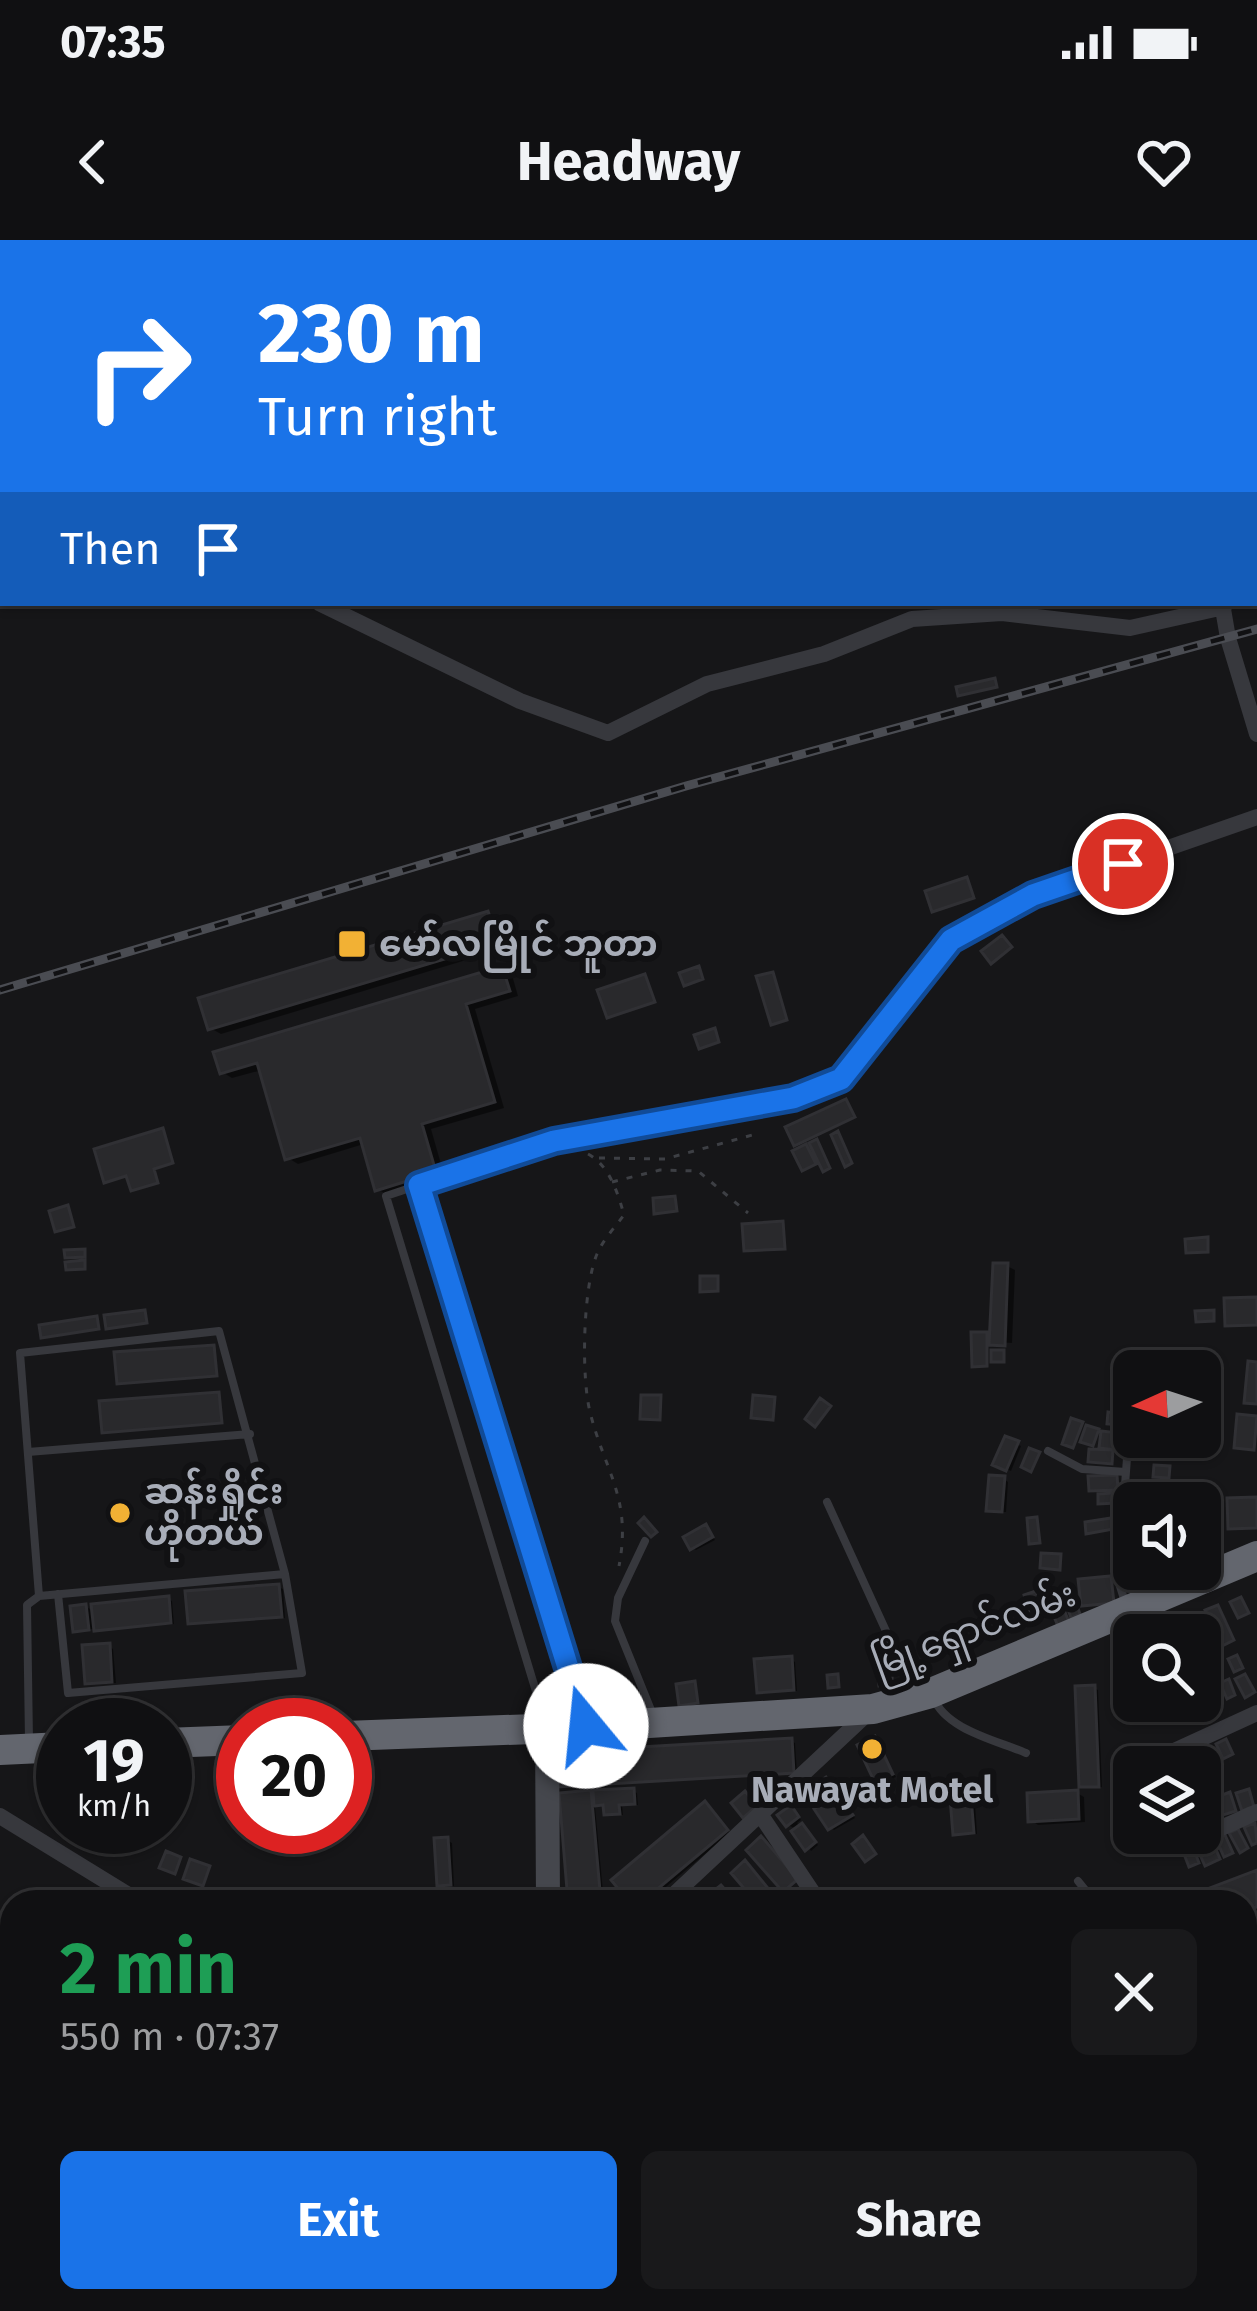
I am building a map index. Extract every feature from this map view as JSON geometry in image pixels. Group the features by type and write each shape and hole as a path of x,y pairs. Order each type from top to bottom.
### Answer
{"highway":[{"name":"မြို့ရှောင်လမ်း","path":"372,1735 873,1708 924,1695 1257,1556"}],"main road":[{"path":"548,1727 548,1890"}],"street":[{"path":"325,606 520,701 608,733 707,684 824,654 912,619 1002,613 1130,628 1219,606"},
{"path":"1223,606 1257,734"},
{"path":"419,1185 554,1141 793,1098 841,1079 951,940 1033,895 1257,817"},
{"path":"679,1890 873,1708"},
{"path":"1185,1746 1257,1713"},
{"path":"1221,1826 1257,1811"},
{"path":"760,1814 811,1890"},
{"path":"0,1816 120,1890"}],"lane":[{"path":"548,1727 386,1196 419,1185 586,1726"},
{"path":"39,1595 20,1353 219,1331 285,1574 302,1673 68,1694 58,1594"},
{"path":"28,1452 250,1434"},
{"path":"1048,1451 1082,1469 1126,1472"},
{"path":"1127,1458 1118,1580 1129,1612"},
{"path":"827,1502 924,1695 953,1722 1026,1753"},
{"path":"645,1540 618,1598 615,1621 656,1722"},
{"path":"15,1749 27,1605 39,1595 285,1574"},
{"path":"1078,1881 1085,1890"}],"path":[{"path":"554,1141 597,1158 665,1159 756,1135"},
{"path":"597,1158 612,1182 623,1216 598,1250 587,1287 589,1409 619,1500 623,1533 617,1575"},
{"path":"612,1182 660,1171 698,1172 748,1213"}],"building":[{"path":"995,678 997,687 958,696 956,687"},
{"path":"967,877 974,898 932,912 925,891"},
{"path":"488,911 498,943 208,1030 198,998"},
{"path":"1002,935 1012,947 991,964 981,951"},
{"path":"502,966 510,991 466,1004 495,1102 422,1124 436,1172 375,1191 360,1138 285,1160 257,1063 220,1074 213,1052"},
{"path":"699,966 703,979 684,986 679,973"},
{"path":"773,972 787,1020 771,1025 756,976"},
{"path":"645,974 655,1002 607,1018 597,990"},
{"path":"715,1028 719,1042 699,1049 694,1035"},
{"path":"846,1099 855,1117 794,1146 785,1127"},
{"path":"163,1128 173,1163 154,1169 158,1183 131,1191 126,1176 104,1183 94,1149"},
{"path":"838,1131 852,1163 845,1167 831,1135"},
{"path":"817,1139 830,1168 823,1172 809,1143"},
{"path":"806,1144 816,1164 802,1171 792,1151"},
{"path":"675,1196 677,1211 654,1214 653,1198"},
{"path":"68,1205 74,1227 55,1232 49,1211"},
{"path":"783,1221 785,1249 744,1251 742,1224"},
{"path":"1208,1237 1208,1252 1186,1253 1185,1239"},
{"path":"85,1249 85,1257 65,1258 64,1250"},
{"path":"85,1260 85,1269 66,1270 65,1262"},
{"path":"993,1263 1008,1263 1005,1346 989,1345"},
{"path":"700,1276 718,1276 718,1291 700,1292"},
{"path":"1257,1297 1257,1325 1225,1326 1224,1298"},
{"path":"145,1310 147,1323 106,1329 104,1315"},
{"path":"1214,1310 1214,1321 1196,1322 1195,1311"},
{"path":"97,1316 99,1329 41,1338 39,1325"},
{"path":"971,1332 987,1332 987,1366 972,1367"},
{"path":"214,1345 217,1376 117,1384 114,1352"},
{"path":"991,1350 1004,1350 1004,1362 991,1362"},
{"path":"1248,1361 1257,1362 1257,1404 1244,1403"},
{"path":"219,1392 222,1423 102,1433 99,1401"},
{"path":"641,1395 661,1395 660,1420 640,1419"},
{"path":"753,1395 775,1397 773,1420 751,1418"},
{"path":"820,1398 831,1406 815,1427 805,1419"},
{"path":"1237,1414 1257,1416 1254,1450 1234,1448"},
{"path":"1071,1418 1083,1422 1073,1448 1062,1444"},
{"path":"1086,1425 1099,1429 1093,1446 1080,1442"},
{"path":"1101,1431 1113,1432 1113,1450 1099,1448"},
{"path":"1005,1436 1019,1441 1006,1471 992,1465"},
{"path":"1029,1448 1040,1452 1031,1472 1021,1467"},
{"path":"1089,1449 1113,1450 1112,1464 1088,1462"},
{"path":"1154,1465 1170,1466 1169,1478 1153,1477"},
{"path":"989,1475 1005,1476 1002,1512 986,1511"},
{"path":"1117,1475 1117,1482 1113,1482 1113,1490 1089,1491 1088,1476"},
{"path":"1113,1493 1113,1503 1098,1504 1098,1494"},
{"path":"1257,1497 1257,1528 1228,1529 1227,1498"},
{"path":"644,1517 657,1532 651,1537 638,1523"},
{"path":"1037,1517 1040,1543 1029,1544 1027,1518"},
{"path":"1111,1518 1113,1529 1086,1534 1085,1522"},
{"path":"706,1524 713,1537 690,1550 683,1537"},
{"path":"1041,1553 1061,1554 1060,1570 1040,1568"},
{"path":"1111,1576 1114,1603 1081,1606 1078,1579"},
{"path":"279,1584 282,1617 188,1624 185,1591"},
{"path":"1036,1591 1042,1609 1029,1613 1024,1595"},
{"path":"1058,1595 1069,1622 1058,1626 1047,1600"},
{"path":"1073,1595 1080,1614 1071,1618 1064,1598"},
{"path":"169,1596 171,1623 94,1631 91,1604"},
{"path":"1241,1597 1249,1613 1238,1618 1230,1602"},
{"path":"86,1604 89,1630 73,1632 70,1606"},
{"path":"1218,1605 1234,1640 1222,1646 1221,1614 1205,1610"},
{"path":"110,1643 112,1682 85,1684 82,1645"},
{"path":"1237,1655 1243,1668 1234,1672 1228,1659"},
{"path":"792,1656 794,1690 757,1693 754,1659"},
{"path":"892,1671 892,1685 879,1686 878,1672"},
{"path":"838,1674 839,1687 828,1688 827,1675"},
{"path":"1245,1674 1255,1692 1245,1698 1235,1679"},
{"path":"1229,1679 1235,1695 1227,1699 1221,1683"},
{"path":"695,1681 698,1703 679,1706 676,1684"},
{"path":"1095,1685 1099,1787 1079,1787 1075,1686"},
{"path":"875,1736 893,1774 875,1783 857,1745"},
{"path":"792,1738 794,1773 558,1787 556,1752"},
{"path":"1226,1739 1233,1754 1223,1759 1221,1746 1216,1744"},
{"path":"826,1777 853,1815 828,1830 814,1809 821,1804 810,1788"},
{"path":"970,1784 974,1833 953,1835 949,1785"},
{"path":"634,1788 635,1804 619,1805 620,1814 604,1815 603,1805 594,1806 593,1790"},
{"path":"1249,1789 1254,1807 1242,1811 1236,1793"},
{"path":"591,1790 600,1890 567,1890 559,1793"},
{"path":"1078,1790 1079,1819 1028,1822 1027,1793"},
{"path":"745,1791 757,1806 743,1818 731,1803"},
{"path":"1230,1792 1236,1811 1223,1815 1221,1795"},
{"path":"705,1801 728,1830 656,1890 619,1890 611,1880"},
{"path":"791,1805 799,1817 786,1827 777,1815"},
{"path":"802,1823 816,1842 805,1851 791,1831"},
{"path":"1255,1823 1257,1843 1252,1845 1244,1827"},
{"path":"1238,1829 1248,1848 1240,1853 1229,1833"},
{"path":"863,1835 876,1854 865,1862 852,1844"},
{"path":"1225,1835 1233,1853 1224,1857 1221,1850"},
{"path":"761,1836 798,1879 781,1890 746,1850"},
{"path":"448,1837 451,1885 437,1886 434,1838"},
{"path":"165,1854 181,1857 175,1874 159,1868"},
{"path":"1184,1854 1196,1854 1199,1863 1189,1867"},
{"path":"1200,1854 1218,1854 1220,1859 1205,1866"},
{"path":"190,1859 210,1866 203,1886 183,1879"},
{"path":"745,1860 767,1887 745,1890 731,1873"},
{"path":"1257,1870 1257,1890 1204,1890"}],"railway":[{"path":"0,990 686,786 1257,629"}],"place":[{"name":"မော်လမြိုင် ဘူတာ","path":"352,944"},
{"name":"ဆန်းရှိုင်း ဟိုတယ်","path":"120,1513"},
{"name":"Nawayat Motel","path":"872,1749"}],"route":[{"path":"586,1726 419,1185 554,1141 793,1098 841,1079 951,940 1033,895 1123,864"}]}
